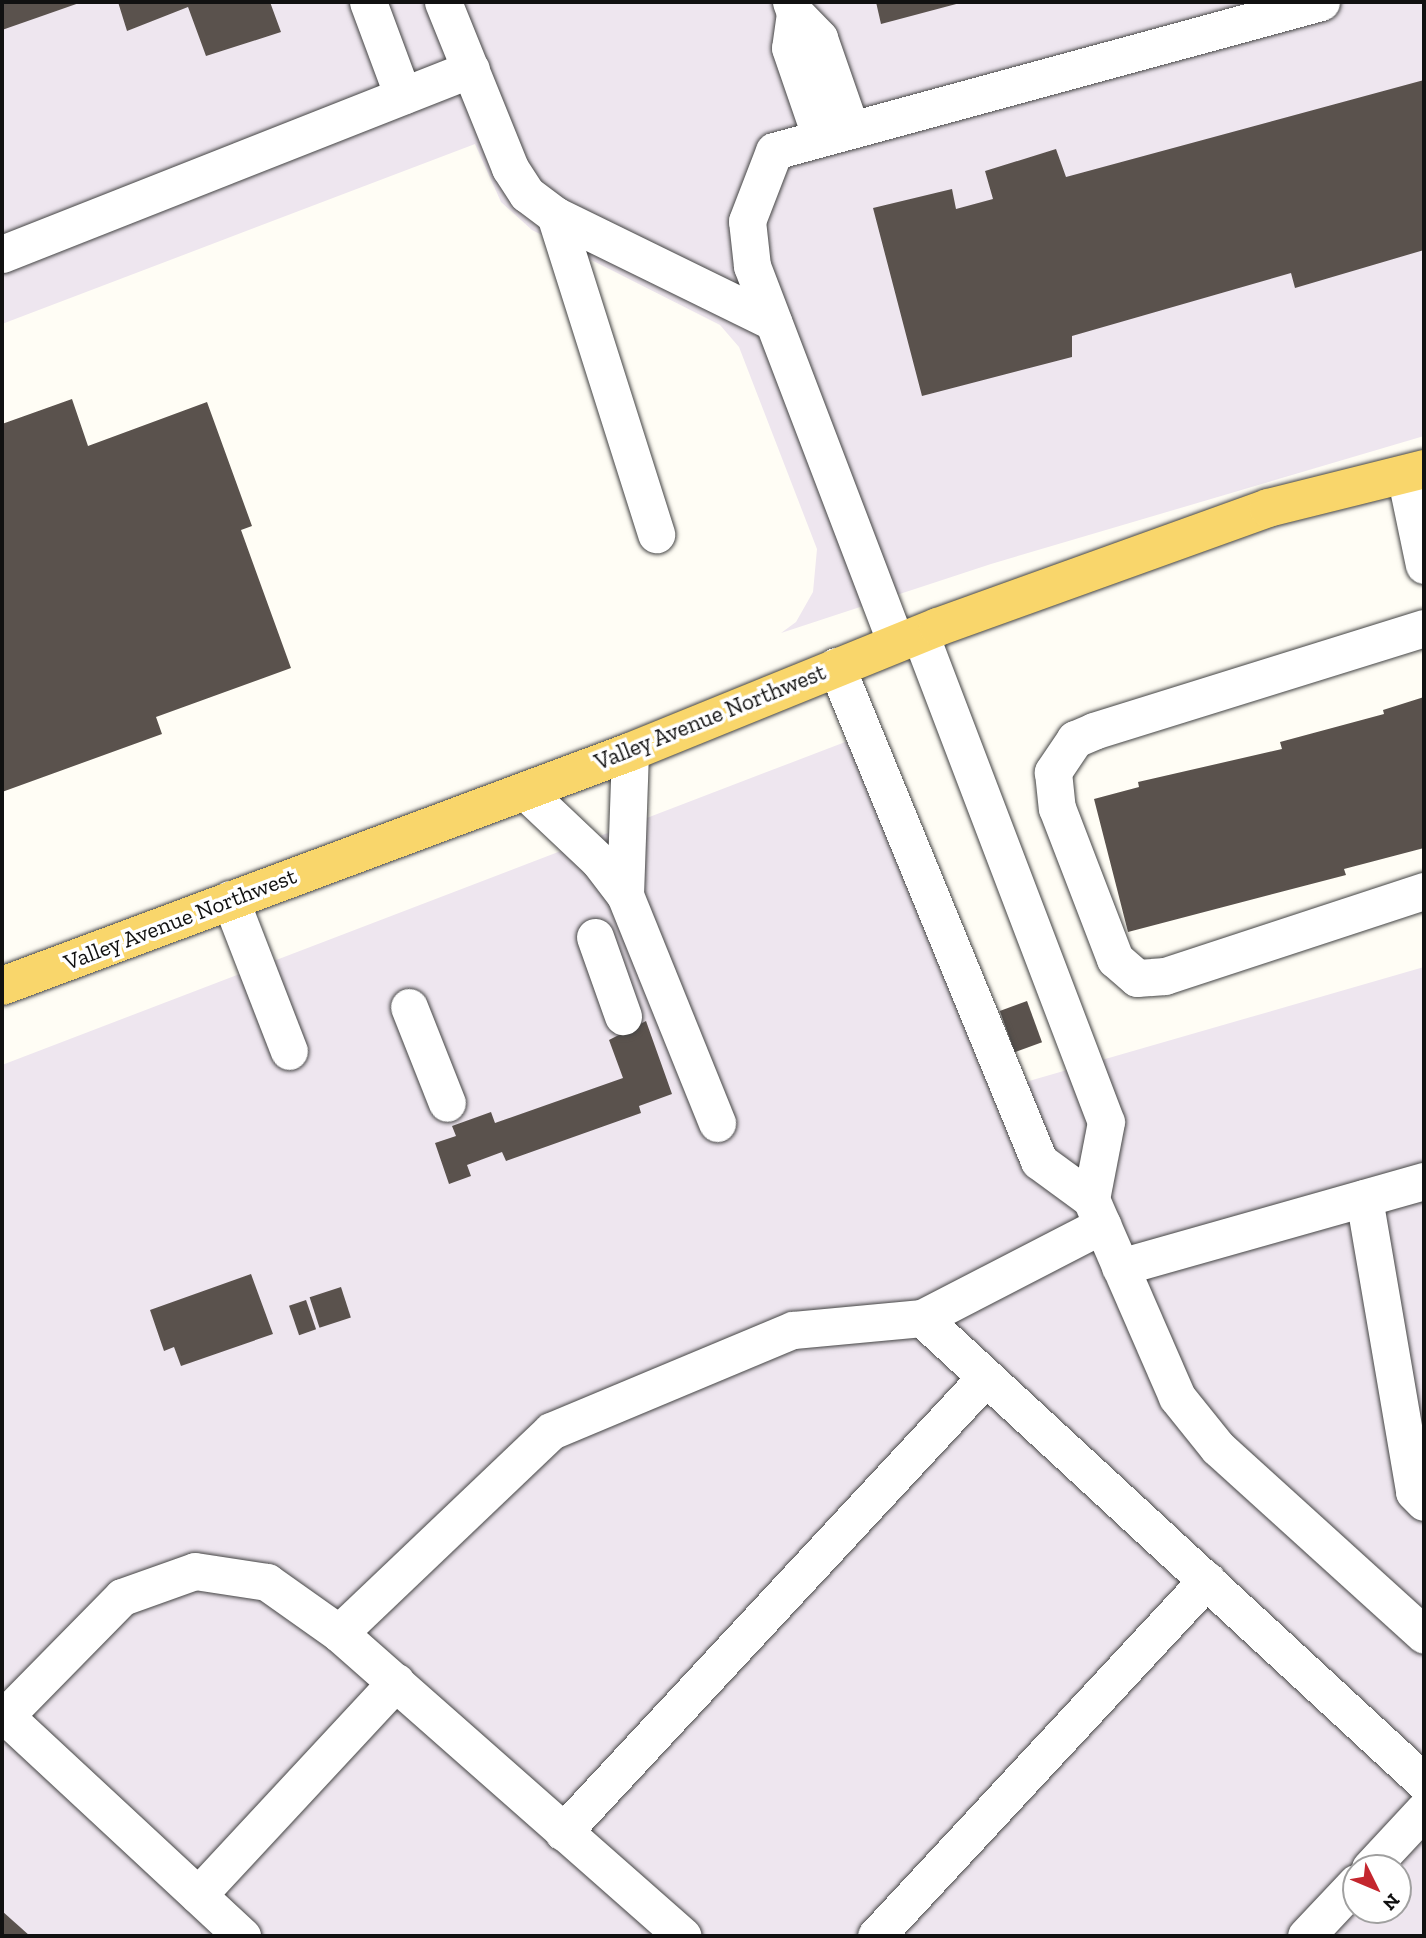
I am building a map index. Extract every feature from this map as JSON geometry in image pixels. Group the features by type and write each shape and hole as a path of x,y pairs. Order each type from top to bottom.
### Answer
{"main road":[{"name":"Valley Avenue Northwest","path":"2,986 630,752 908,638 1268,508 1415,472"}],"lane":[{"path":"368,2 403,96"},
{"path":"443,2 510,168 527,194 555,215 773,322"},
{"path":"1096,1212 1106,1122 908,638 773,322 752,266 747,221 774,151 835,131 1321,2"},
{"path":"793,7 790,48 835,131"},
{"path":"2,254 471,69"},
{"path":"555,215 656,534"},
{"path":"1415,472 1424,565"},
{"path":"1424,628 1094,731 1075,739 1053,772 1057,808 1115,959 1137,978 1165,976 1424,891"},
{"path":"836,666 1039,1161 1096,1212 1177,1397 1218,1448 1424,1635"},
{"path":"625,895 630,752"},
{"path":"525,791 599,862 625,895 717,1123"},
{"path":"230,899 289,1051"},
{"path":"595,937 622,1016"},
{"path":"409,1007 447,1102"},
{"path":"1120,1267 1424,1181"},
{"path":"1364,1198 1414,1492 1424,1502"},
{"path":"339,1633 551,1431 793,1330 922,1318 1096,1212"},
{"path":"922,1318 1424,1782"},
{"path":"563,1832 986,1377"},
{"path":"242,1936 3,1714 122,1597 195,1571 267,1581 339,1633 683,1936"},
{"path":"876,1936 1206,1580"},
{"path":"198,1895 396,1682"},
{"path":"1383,1854 1424,1810"},
{"path":"1306,1936 1342,1898"}],"shaded area":[{"path":"2,2 1424,2 1424,436 991,564 781,633 796,622 813,592 817,549 739,347 720,325 532,230 501,202 475,144 2,324"},
{"path":"853,739 998,1090 1424,967 1424,1936 2,1936 2,1065"}],"building":[{"path":"2,2 82,2 2,30"},
{"path":"118,2 270,2 281,32 206,56 188,7 127,31"},
{"path":"876,2 960,2 960,3 881,24"},
{"path":"1424,80 1424,250 1295,288 1291,273 1072,336 1072,357 922,396 873,208 952,189 956,209 993,199 985,171 1056,149 1066,177"},
{"path":"72,399 88,446 207,402 252,526 241,530 291,668 156,717 162,734 2,792 2,424"},
{"path":"1424,697 1424,848 1344,869 1346,875 1128,932 1094,799 1139,787 1138,782 1282,749 1280,742 1384,714 1383,710"},
{"path":"1027,1001 1042,1042 1015,1052 1000,1011"},
{"path":"646,1021 672,1094 639,1106 641,1113 506,1161 502,1152 467,1165 471,1176 449,1184 435,1143 456,1136 452,1126 491,1112 495,1123 623,1078 609,1040"},
{"path":"251,1274 273,1334 181,1366 174,1347 164,1351 150,1310"},
{"path":"341,1287 351,1317 320,1328 310,1297"},
{"path":"306,1300 316,1329 299,1335 289,1306"},
{"path":"2,1911 30,1936 2,1936"}]}
